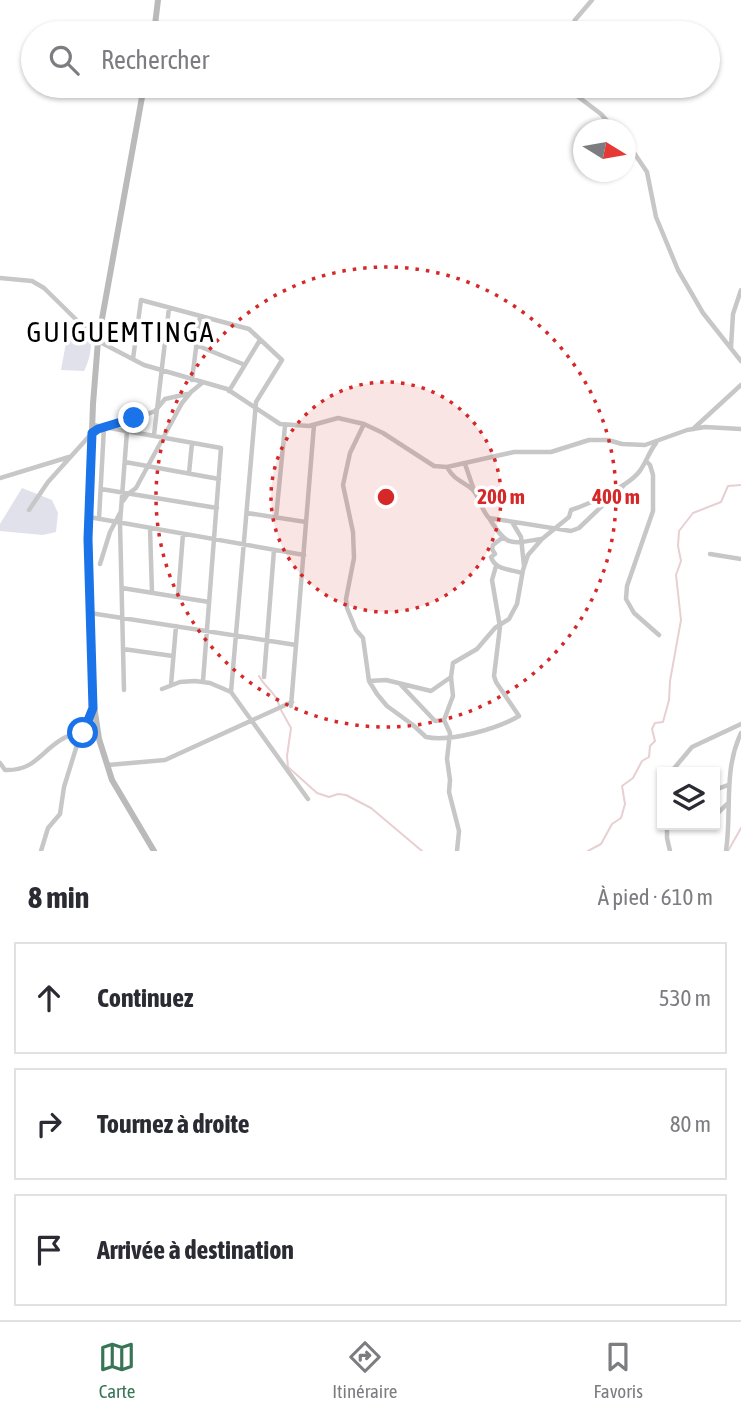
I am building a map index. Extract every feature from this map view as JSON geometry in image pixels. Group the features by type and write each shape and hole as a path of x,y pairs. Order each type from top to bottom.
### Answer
{"street":[{"path":"155,21 158,0"},
{"path":"575,21 592,0"},
{"path":"142,98 99,341 89,517 89,612 93,708 97,729 114,784 154,851"},
{"path":"580,98 605,119"},
{"path":"636,156 647,172 656,217 678,270 703,313 741,361"},
{"path":"0,278 22,279 44,288 99,341 162,371 229,391 285,426 314,425 338,418 364,424 390,436 431,464 447,467 514,452 551,452 589,440 638,445 657,442 692,429 718,426 741,429"},
{"path":"731,348 733,314 741,290"},
{"path":"133,359 141,300 249,329 282,360 256,402 231,692"},
{"path":"154,436 169,308"},
{"path":"191,380 200,316"},
{"path":"229,391 260,340"},
{"path":"196,345 245,365"},
{"path":"29,510 48,482 93,429 155,411 165,399 183,397 202,383"},
{"path":"692,429 741,385"},
{"path":"125,493 136,488 182,403 191,392"},
{"path":"364,424 350,453 343,485 353,532 354,558 346,603 353,623 363,638 369,681 387,706 426,737 475,733 519,716 494,676 500,627 492,580 496,566"},
{"path":"107,765 165,760 292,704 314,425"},
{"path":"276,517 285,426"},
{"path":"104,427 221,448 203,681"},
{"path":"99,519 104,427"},
{"path":"100,564 118,522 125,493 127,431"},
{"path":"457,851 459,831 449,792 447,759 451,737 444,720 453,696 451,677 455,661 477,649 495,628 509,620 528,555 542,539 569,517 571,510 596,501 636,475 657,442"},
{"path":"188,473 192,443"},
{"path":"0,478 43,467 73,455"},
{"path":"646,461 653,475 653,511 627,586 626,599 634,613 659,635"},
{"path":"125,462 219,478"},
{"path":"465,464 479,504 502,538 522,543 542,539"},
{"path":"447,467 454,479 474,491"},
{"path":"489,518 571,531 579,528 628,481"},
{"path":"101,489 217,508"},
{"path":"247,513 306,523"},
{"path":"89,517 304,555"},
{"path":"118,522 124,690"},
{"path":"511,522 520,533 524,566"},
{"path":"150,528 152,593"},
{"path":"178,597 183,534"},
{"path":"502,538 492,547 495,554 491,559 496,566 522,573"},
{"path":"264,677 274,550"},
{"path":"710,554 741,559"},
{"path":"122,588 209,602"},
{"path":"89,612 296,645"},
{"path":"171,685 176,626"},
{"path":"123,649 173,656"},
{"path":"369,681 386,680 431,691 451,677"},
{"path":"162,689 171,685 203,681 231,692 308,799"},
{"path":"401,684 435,721 444,720"},
{"path":"41,851 48,828 60,814 64,787 77,745 93,708"},
{"path":"675,767 692,747 741,724"},
{"path":"0,763 5,770 23,769 31,766 54,744 68,736 97,729"},
{"path":"726,851 729,785 734,748 741,733"},
{"path":"720,788 729,785"},
{"path":"720,811 728,803"},
{"path":"667,830 670,851"}],"shaded area":[{"path":"68,332 89,332 90,352 84,371 61,370"},
{"path":"22,488 52,500 58,513 56,532 43,535 0,531 0,524"}],"waterway":[{"path":"588,851 601,844 612,824 621,818 625,804 622,786 633,778 642,761 649,757 650,746 655,741 652,729 655,723 663,722 681,620 676,575 681,561 679,531 693,513 721,502 728,486 741,485"},
{"path":"259,676 279,705"},
{"path":"281,710 291,728 288,767 317,793 329,797 346,795 371,808 422,851"},
{"path":"728,851 741,828"}],"district":[{"name":"GUIGUEMTINGA","path":"121,332"}],"route":[{"path":"83,733 93,708 88,539 92,433 134,418"}]}
